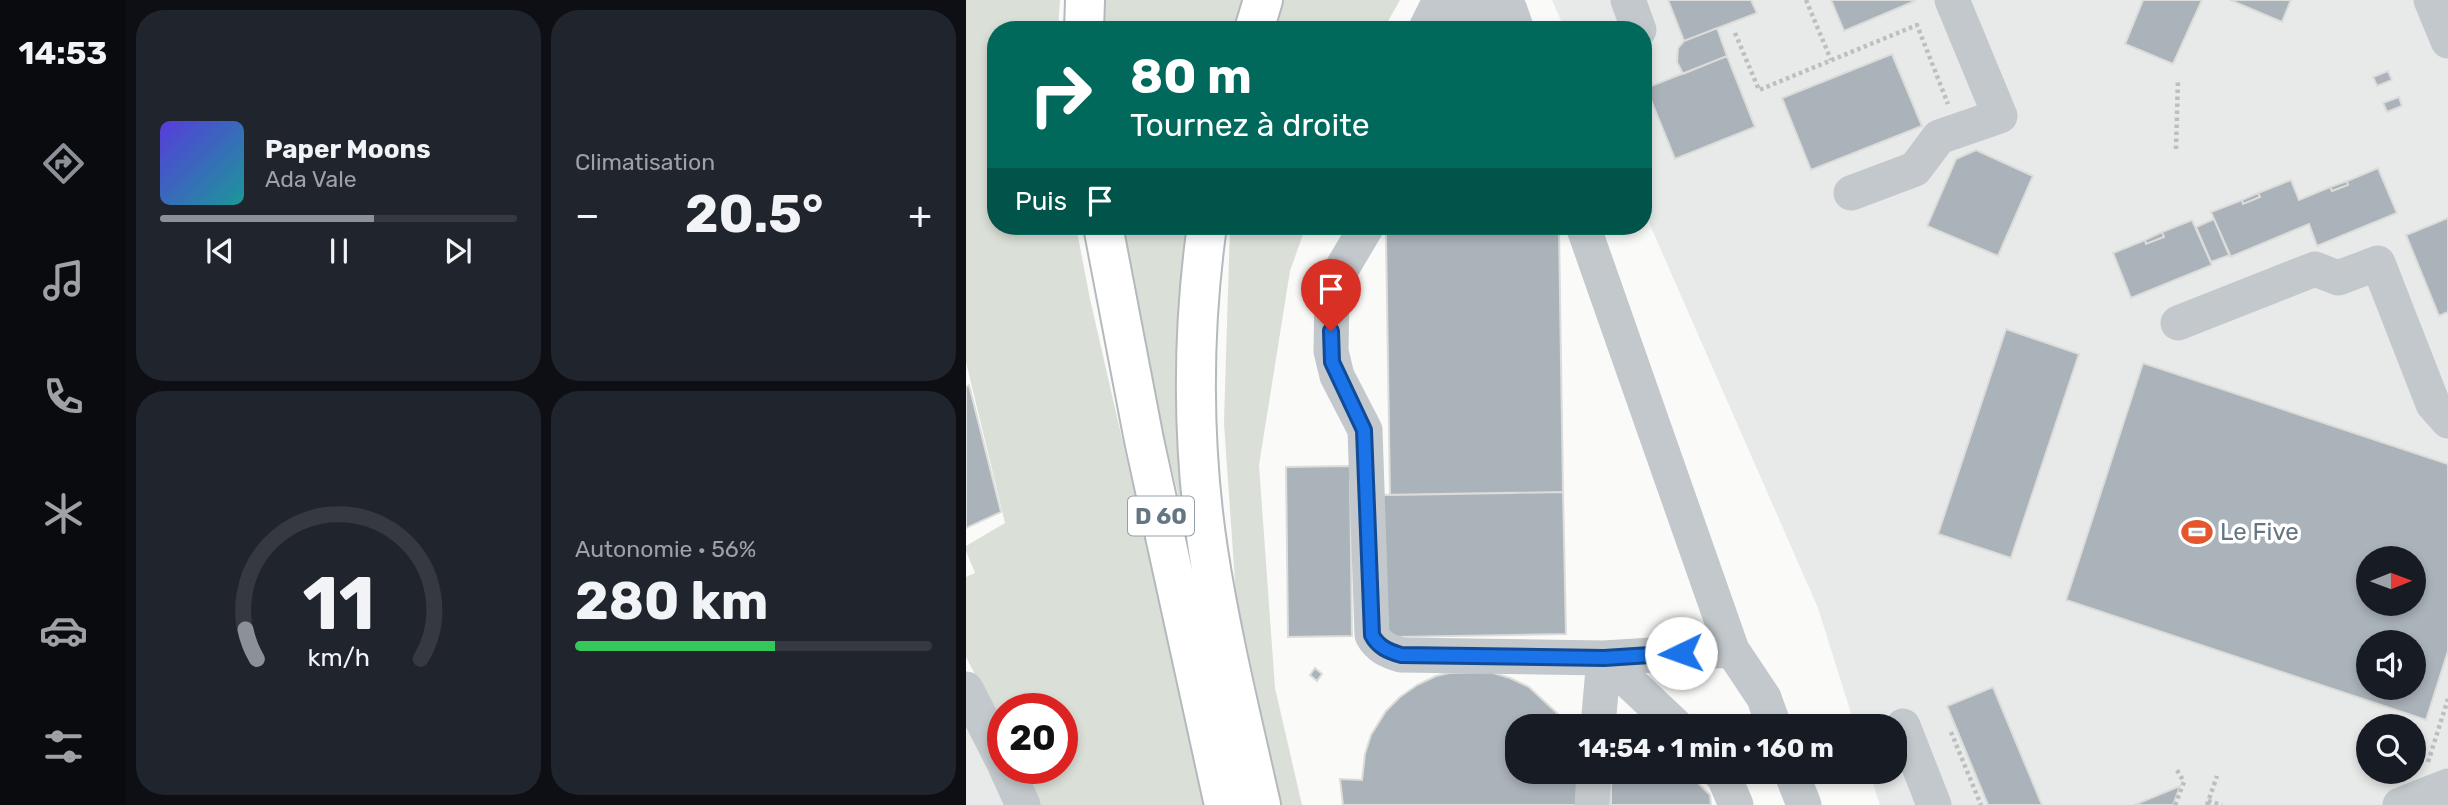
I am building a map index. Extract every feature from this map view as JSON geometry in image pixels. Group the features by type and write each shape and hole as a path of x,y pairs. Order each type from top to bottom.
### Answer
{"highway":[{"path":"1084,21 1085,0"},
{"path":"1257,21 1263,0"},
{"name":"D 60","path":"1104,235 1144,440 1224,805"},
{"name":"D 60","path":"1206,235 1198,339 1198,442 1202,497 1215,596 1261,805"}],"street":[{"path":"1628,0 1636,21"},
{"path":"1851,193 1915,169 1939,137 2000,116 1952,0"},
{"path":"2431,0 2448,41"},
{"path":"1429,21 1435,10 1510,10 1514,21"},
{"path":"1335,235 1338,275"},
{"path":"1362,235 1338,275 1332,292 1331,351 1337,376 1364,430 1372,635 1376,643 1401,655 1604,658 1732,650"},
{"path":"1586,235 1732,650 1764,698 1770,714"},
{"path":"2178,323 2315,269 2338,278 2378,262 2432,404 2448,421"},
{"path":"1599,714 1604,658"},
{"path":"1604,658 1663,714"},
{"path":"966,689 987,730"},
{"path":"1907,736 1934,805"},
{"path":"2400,805 2438,776"},
{"path":"1013,784 1023,805"},
{"path":"1592,805 1593,784"},
{"path":"1727,784 1736,805"},
{"path":"1796,784 1804,805"}],"path":[{"path":"1806,0 1830,60"},
{"path":"1735,33 1759,90 1917,25 1958,131"},
{"path":"2176,149 2178,79"},
{"path":"2438,776 2448,699"},
{"path":"1951,732 1981,805"},
{"path":"2175,805 2184,782 2177,770"},
{"path":"2217,776 2207,803 2222,805"}],"shaded area":[{"path":"966,0 1060,0 1059,21 987,21 987,235 1078,235 1206,805 1039,805 1030,784 1078,784 1078,693 987,693 987,698 966,657 966,577 975,573 966,546 1005,523 966,362"},
{"path":"1103,0 1242,0 1236,21 1102,21"},
{"path":"1284,0 1400,0 1388,21 1276,21"},
{"path":"1552,0 2448,0 2448,805 1880,805 1873,784 1907,784 1907,714 1851,714 1818,608 1652,230 1652,21 1561,21"},
{"path":"1123,235 1192,235 1192,554 1150,375"},
{"path":"1230,235 1303,235 1290,271 1259,465 1275,688 1302,805 1281,805 1243,629 1238,625 1224,423"},
{"path":"966,718 987,760 987,784 999,784 1009,805 966,805"}],"building":[{"path":"1668,0 1751,0 1757,13 1684,41"},
{"path":"1831,0 1915,0 1915,1 1844,31"},
{"path":"2143,0 2202,0 2173,64 2125,44"},
{"path":"2230,0 2291,0 2282,22"},
{"path":"1717,28 1727,56 1683,74 1677,62 1678,48 1684,41"},
{"path":"1892,54 1922,126 1811,170 1782,98"},
{"path":"1727,56 1755,127 1675,159 1652,103 1652,86"},
{"path":"2388,71 2392,80 2377,86 2373,77"},
{"path":"2399,97 2402,106 2387,112 2383,103"},
{"path":"1976,150 2033,176 1998,256 1927,226 1956,159"},
{"path":"2378,168 2397,213 2317,246 2309,224 2230,257 2211,212 2242,200 2243,204 2260,197 2258,193 2291,180 2299,200 2330,187 2332,191 2348,185 2347,181"},
{"path":"2347,181 2348,185 2332,191 2330,187"},
{"path":"2258,193 2260,197 2243,204 2242,200"},
{"path":"2448,218 2448,312 2439,316 2406,235"},
{"path":"2214,219 2230,255 2211,262 2196,227"},
{"path":"2192,220 2212,265 2131,298 2113,253 2145,240 2146,244 2164,237 2162,232"},
{"path":"2162,232 2164,237 2146,244 2145,240"},
{"path":"1386,235 1559,235 1563,492 1390,495"},
{"path":"2006,329 2079,354 2011,558 1938,534"},
{"path":"2143,363 2448,464 2448,651 2426,720 2426,714 2408,714 2366,700 2426,700 2426,630 2356,630 2356,697 2066,600"},
{"path":"969,385 1001,512 966,528 966,387"},
{"path":"1350,466 1352,636 1288,637 1286,467"},
{"path":"1563,492 1566,634 1395,637 1385,628 1381,495"},
{"path":"1315,668 1322,674 1317,681 1310,675"},
{"path":"1490,672 1510,678 1529,687 1558,714 1505,714 1505,784 1579,784 1578,805 1343,805 1340,779 1362,780 1365,754 1371,735 1386,711 1417,685 1449,673"},
{"path":"1993,687 2042,805 1988,805 1947,706"},
{"path":"1611,784 1699,784 1710,795 1711,805 1611,805"},
{"path":"2180,786 2173,805 2134,805"}],"place":[{"name":"Le Five","path":"2197,532"}],"route":[{"path":"1331,331 1332,362 1364,430 1372,635 1376,643 1401,655 1604,658 1681,653"}]}
